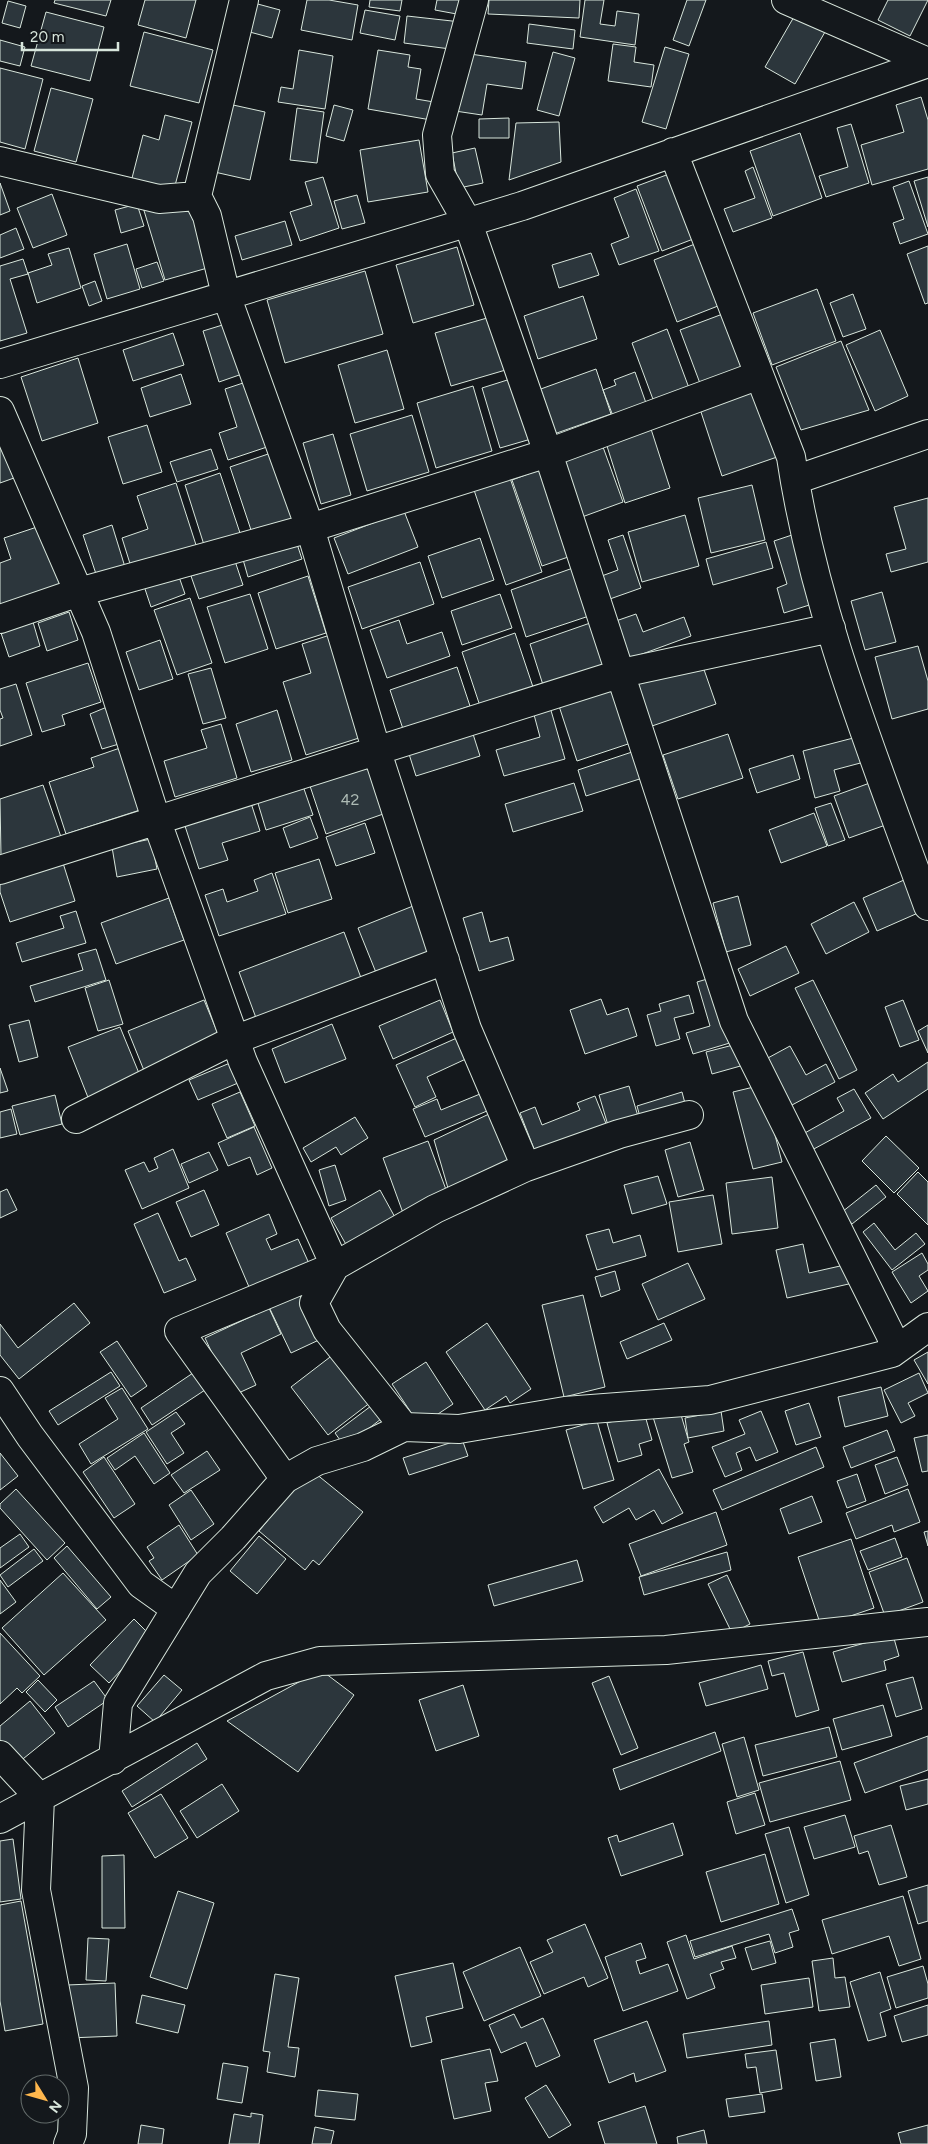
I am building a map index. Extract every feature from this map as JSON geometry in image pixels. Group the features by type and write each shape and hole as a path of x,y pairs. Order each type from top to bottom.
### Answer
{"street":[{"path":"244,0 197,196 207,216 226,295 310,528 377,752 467,1029 526,1167"},
{"path":"474,0 437,135 440,174 468,223 548,452 622,673 734,1022 892,1338 892,1353"},
{"path":"786,0 928,62"},
{"path":"0,364 522,206 928,62"},
{"path":"673,152 791,457 799,508 838,653 928,906"},
{"path":"0,162 158,200 197,196"},
{"path":"0,619 79,592 310,528 548,452 759,375"},
{"path":"0,411 96,632 156,819 234,1040 334,1266"},
{"path":"795,480 928,434"},
{"path":"0,870 156,819 377,752 622,673 831,628"},
{"path":"76,1119 234,1040 445,960"},
{"path":"285,1479 179,1331 334,1266 435,1209 526,1167 619,1134 689,1115"},
{"path":"334,1266 314,1302 328,1330 404,1427"},
{"path":"113,1760 118,1702 198,1573 233,1538 285,1479 317,1461 363,1447 404,1427 459,1429 565,1411 710,1400 892,1353 928,1327"},
{"path":"0,1391 30,1436 141,1584 176,1609"},
{"path":"0,1819 113,1760 266,1676 320,1661 666,1650 928,1622"},
{"path":"0,1755 40,1798 36,1890 74,2088 72,2134 68,2144"}],"building":[{"path":"55,0 111,0 106,16 54,3"},
{"path":"145,0 196,0 186,38 138,25"},
{"path":"307,0 329,0 358,5 352,40 301,30"},
{"path":"370,0 402,0 400,11 369,7"},
{"path":"437,0 465,0 462,15 435,10"},
{"path":"489,0 580,0 579,18 488,14"},
{"path":"585,0 604,0 600,24 615,26 617,11 639,14 635,45 580,37"},
{"path":"687,0 706,0 689,46 673,40"},
{"path":"888,0 928,0 910,36 878,20"},
{"path":"8,1 26,6 20,28 2,23"},
{"path":"254,3 280,10 272,38 246,31"},
{"path":"365,10 400,16 395,40 360,33"},
{"path":"46,12 104,27 90,81 31,66"},
{"path":"795,15 825,32 795,84 765,67"},
{"path":"407,16 461,22 458,50 404,43"},
{"path":"529,24 575,30 573,49 527,43"},
{"path":"144,32 213,50 199,103 130,86"},
{"path":"0,40 25,47 20,66 0,61"},
{"path":"613,44 636,47 634,62 654,65 651,87 608,81"},
{"path":"665,47 689,54 666,129 642,122"},
{"path":"299,50 333,56 325,109 278,102 281,87 293,89"},
{"path":"378,50 410,55 408,67 421,69 416,99 434,102 431,120 368,109"},
{"path":"553,52 575,58 559,116 537,110"},
{"path":"463,53 526,62 522,89 487,84 482,115 455,111"},
{"path":"0,68 43,79 25,149 0,142"},
{"path":"51,88 93,99 76,162 34,151"},
{"path":"921,97 928,120 928,169 872,185 861,145 904,132 896,105"},
{"path":"224,103 265,112 250,180 210,171"},
{"path":"334,105 353,110 344,141 326,136"},
{"path":"297,108 324,112 317,163 290,160"},
{"path":"165,115 192,122 173,193 131,182 143,135 159,140"},
{"path":"509,118 509,138 479,138 479,119"},
{"path":"559,122 561,162 509,180 516,123"},
{"path":"851,124 869,183 826,197 819,176 848,167 837,128"},
{"path":"800,133 822,198 773,216 750,151"},
{"path":"419,140 428,192 368,202 360,150"},
{"path":"475,148 483,183 459,188 452,153"},
{"path":"753,167 772,218 733,232 724,209 755,198 745,171"},
{"path":"677,171 701,236 662,251 637,186"},
{"path":"323,177 339,228 300,241 290,212 312,205 305,182"},
{"path":"928,177 928,227 914,181"},
{"path":"909,181 928,234 900,244 893,223 904,219 893,187"},
{"path":"0,183 10,211 0,215"},
{"path":"636,189 659,251 619,265 611,244 629,237 614,198"},
{"path":"52,194 67,235 33,248 17,208"},
{"path":"357,195 365,223 342,229 334,201"},
{"path":"137,204 144,226 121,233 115,210"},
{"path":"142,204 196,212 211,267 165,280"},
{"path":"285,221 292,245 242,260 235,236"},
{"path":"16,228 24,249 0,258 0,235"},
{"path":"700,242 723,304 677,322 654,260"},
{"path":"127,244 140,289 107,299 94,254"},
{"path":"928,246 928,303 925,304 907,254"},
{"path":"457,247 474,305 413,323 396,265"},
{"path":"69,248 81,288 37,303 28,273 52,265 48,254"},
{"path":"591,253 599,275 559,288 552,265"},
{"path":"23,259 28,274 10,279 27,333 0,341 0,266"},
{"path":"157,262 164,281 142,288 136,269"},
{"path":"365,271 383,334 285,363 267,300"},
{"path":"95,281 102,301 89,306 82,286"},
{"path":"817,289 836,341 772,365 753,313"},
{"path":"853,294 866,329 843,337 830,303"},
{"path":"583,296 597,339 538,359 524,316"},
{"path":"728,312 749,367 701,386 680,330"},
{"path":"494,316 509,369 451,386 435,333"},
{"path":"229,323 245,373 219,382 203,331"},
{"path":"667,329 689,388 654,402 632,343"},
{"path":"880,330 908,396 875,411 846,345"},
{"path":"173,333 184,365 133,381 123,350"},
{"path":"841,341 869,410 801,430 776,367"},
{"path":"387,350 404,409 355,423 338,365"},
{"path":"78,358 98,423 42,441 21,377"},
{"path":"596,369 611,414 554,434 538,390"},
{"path":"635,372 646,403 613,416 603,390 616,385 614,380"},
{"path":"181,374 191,404 150,417 141,388"},
{"path":"520,376 538,437 500,448 482,388"},
{"path":"246,382 267,447 228,460 219,433 237,427 225,389"},
{"path":"473,386 492,451 436,468 417,403"},
{"path":"758,390 780,456 722,476 700,409"},
{"path":"412,415 429,472 367,491 350,434"},
{"path":"147,425 162,472 123,484 108,437"},
{"path":"651,429 670,488 625,503 606,443"},
{"path":"333,434 351,495 321,504 303,443"},
{"path":"0,437 14,478 0,483"},
{"path":"603,447 623,502 582,517 562,462"},
{"path":"211,449 218,469 177,482 170,462"},
{"path":"277,451 299,517 252,533 230,467"},
{"path":"544,468 574,555 542,566 512,480"},
{"path":"220,473 241,536 205,548 185,485"},
{"path":"510,478 542,572 506,585 474,490"},
{"path":"176,483 197,548 132,570 122,538 148,529 137,496"},
{"path":"752,485 765,540 711,553 698,498"},
{"path":"928,498 928,562 891,572 886,554 906,549 894,507"},
{"path":"404,511 418,547 348,574 334,538"},
{"path":"685,515 699,566 642,582 628,532"},
{"path":"43,525 64,589 0,610 0,563 11,559 4,538"},
{"path":"112,525 125,567 97,577 83,535"},
{"path":"801,532 822,601 784,613 777,588 787,584 774,541"},
{"path":"623,535 641,588 607,600 599,577 618,570 608,540"},
{"path":"295,538 302,559 248,577 242,556"},
{"path":"480,538 494,580 442,598 428,556"},
{"path":"766,542 773,568 713,585 706,559"},
{"path":"235,561 243,585 199,599 191,576"},
{"path":"420,562 434,604 362,629 348,587"},
{"path":"573,568 589,616 526,637 511,590"},
{"path":"177,571 185,594 151,607 143,583"},
{"path":"308,576 326,633 276,649 258,593"},
{"path":"882,592 896,642 865,650 851,601"},
{"path":"250,594 268,649 225,663 207,607"},
{"path":"500,594 512,628 462,645 451,611"},
{"path":"190,598 212,663 177,675 154,610"},
{"path":"69,612 78,640 47,651 38,623"},
{"path":"636,614 643,632 684,617 691,636 626,660 613,622"},
{"path":"399,620 407,644 442,632 450,656 387,678 370,630"},
{"path":"33,622 40,646 9,657 1,633"},
{"path":"593,622 607,663 543,685 530,644"},
{"path":"515,633 533,687 480,706 462,652"},
{"path":"330,635 362,737 306,755 283,682 311,673 302,644"},
{"path":"160,640 173,679 139,690 126,652"},
{"path":"918,646 928,681 928,709 892,719 875,657"},
{"path":"701,661 716,704 652,726 637,683"},
{"path":"88,663 101,702 62,715 65,725 42,732 26,683"},
{"path":"457,667 470,706 403,729 390,690"},
{"path":"211,668 226,718 203,724 188,674"},
{"path":"16,684 32,735 0,746 0,719 3,718 0,710 0,689"},
{"path":"622,686 640,740 577,761 559,706"},
{"path":"107,707 119,744 102,749 90,714"},
{"path":"550,707 565,759 504,776 496,750 540,737 533,711"},
{"path":"277,710 292,760 251,772 236,724"},
{"path":"221,724 237,778 175,797 164,761 207,748 201,730"},
{"path":"473,734 480,756 416,776 409,754"},
{"path":"728,734 743,778 678,799 663,755"},
{"path":"861,736 868,761 834,770 840,791 815,798 803,751"},
{"path":"120,748 140,810 66,834 49,782 94,767 91,758"},
{"path":"641,749 649,776 586,796 578,770"},
{"path":"793,755 800,779 757,793 749,769"},
{"path":"374,765 389,812 326,834 310,786"},
{"path":"878,780 894,822 849,838 834,796"},
{"path":"574,783 583,811 513,832 505,804"},
{"path":"43,785 61,837 1,857 0,799"},
{"path":"303,786 313,815 266,830 257,800"},
{"path":"251,803 260,831 222,843 228,860 199,869 185,826"},
{"path":"831,803 845,840 828,846 815,808"},
{"path":"814,813 827,846 781,863 769,830"},
{"path":"310,817 318,838 290,848 283,828"},
{"path":"365,823 375,853 336,866 326,837"},
{"path":"151,839 157,869 117,877 112,847"},
{"path":"319,859 332,899 288,913 275,873"},
{"path":"63,863 75,901 10,922 0,892 0,884"},
{"path":"272,873 286,914 219,936 205,895 223,889 227,902 258,891 254,880"},
{"path":"904,880 918,913 877,931 863,898"},
{"path":"738,896 751,945 726,952 713,903"},
{"path":"169,898 184,940 116,964 101,923"},
{"path":"854,902 869,932 826,954 811,924"},
{"path":"413,906 434,957 379,980 358,928"},
{"path":"76,911 86,943 22,962 16,943 64,928 60,916"},
{"path":"482,912 490,942 508,937 514,960 479,971 463,918"},
{"path":"344,932 364,986 259,1026 239,972"},
{"path":"786,946 799,973 750,996 738,969"},
{"path":"96,949 106,980 35,1002 30,986 83,970 78,954"},
{"path":"714,977 733,1042 693,1054 686,1033 710,1026 697,982"},
{"path":"109,980 123,1024 98,1031 85,988"},
{"path":"813,980 857,1070 839,1079 795,988"},
{"path":"689,995 694,1013 674,1018 680,1039 656,1046 647,1015 661,1011 659,1004"},
{"path":"601,999 607,1015 628,1008 637,1036 585,1054 570,1010"},
{"path":"204,1000 221,1041 145,1073 128,1031"},
{"path":"440,1000 453,1032 393,1059 379,1026"},
{"path":"903,1000 919,1040 900,1047 885,1007"},
{"path":"29,1020 38,1057 19,1062 9,1025"},
{"path":"332,1024 346,1059 285,1083 272,1049"},
{"path":"928,1025 928,1053 918,1031"},
{"path":"120,1027 143,1083 91,1105 68,1047"},
{"path":"459,1037 468,1058 427,1077 436,1097 415,1107 396,1065"},
{"path":"737,1044 744,1065 712,1074 706,1052"},
{"path":"790,1046 806,1075 826,1064 835,1082 792,1105 766,1059"},
{"path":"928,1062 928,1089 883,1119 865,1093 893,1074 898,1082"},
{"path":"230,1063 238,1083 198,1100 189,1080"},
{"path":"0,1068 8,1091 0,1093"},
{"path":"762,1085 782,1162 753,1169 733,1092"},
{"path":"629,1086 640,1123 610,1132 599,1095"},
{"path":"854,1089 871,1118 812,1150 803,1134 844,1111 837,1098"},
{"path":"240,1092 255,1126 227,1138 212,1104"},
{"path":"682,1092 687,1111 642,1124 637,1106"},
{"path":"480,1094 487,1111 425,1137 413,1109 437,1099 441,1110"},
{"path":"55,1095 62,1124 20,1135 12,1106"},
{"path":"595,1096 609,1131 538,1159 520,1113 535,1107 542,1125 580,1110 577,1103"},
{"path":"11,1109 17,1134 0,1138 0,1112"},
{"path":"489,1114 511,1164 450,1195 434,1140"},
{"path":"355,1117 368,1138 341,1155 336,1147 311,1162 303,1148"},
{"path":"254,1127 272,1168 257,1175 250,1157 228,1166 218,1143"},
{"path":"886,1136 919,1168 894,1193 862,1161"},
{"path":"428,1141 448,1195 403,1213 383,1158"},
{"path":"690,1142 704,1190 678,1197 665,1150"},
{"path":"173,1149 189,1188 142,1209 125,1170 144,1162 149,1172 158,1168 154,1158"},
{"path":"209,1152 218,1170 189,1183 181,1164"},
{"path":"335,1165 346,1200 329,1206 319,1170"},
{"path":"918,1172 928,1182 928,1225 897,1194"},
{"path":"658,1176 667,1204 632,1214 624,1185"},
{"path":"772,1177 778,1228 732,1234 726,1183"},
{"path":"876,1185 886,1197 852,1224 842,1212"},
{"path":"7,1189 17,1210 0,1218 0,1192"},
{"path":"204,1190 219,1225 191,1237 176,1202"},
{"path":"380,1190 397,1221 348,1248 331,1218"},
{"path":"713,1195 722,1244 678,1252 669,1202"},
{"path":"158,1213 179,1261 186,1258 196,1280 164,1293 134,1224"},
{"path":"269,1214 277,1234 266,1239 271,1250 298,1239 311,1268 252,1294 226,1233"},
{"path":"874,1223 895,1250 916,1233 925,1244 892,1270 863,1232"},
{"path":"609,1229 613,1243 640,1235 646,1256 597,1270 586,1235"},
{"path":"803,1244 809,1273 849,1264 853,1283 787,1298 776,1250"},
{"path":"922,1253 928,1264 928,1270 919,1276 928,1291 911,1303 892,1272"},
{"path":"688,1263 705,1299 658,1320 642,1284"},
{"path":"615,1271 620,1290 601,1297 595,1277"},
{"path":"299,1293 321,1339 291,1353 269,1307"},
{"path":"583,1295 605,1387 564,1397 542,1305"},
{"path":"74,1303 90,1323 19,1379 0,1355 0,1324 18,1348"},
{"path":"269,1308 281,1334 241,1353 256,1385 232,1396 205,1338"},
{"path":"487,1323 531,1389 510,1403 506,1396 485,1410 446,1352"},
{"path":"664,1323 672,1340 627,1359 620,1342"},
{"path":"117,1341 147,1386 131,1397 100,1352"},
{"path":"928,1352 928,1384 914,1360"},
{"path":"334,1354 371,1402 328,1435 291,1387"},
{"path":"426,1362 453,1404 420,1426 392,1384"},
{"path":"196,1371 208,1388 152,1425 141,1408"},
{"path":"111,1372 120,1386 58,1425 49,1411"},
{"path":"919,1373 928,1393 908,1403 915,1416 901,1423 884,1390"},
{"path":"881,1387 888,1416 845,1427 838,1397"},
{"path":"122,1388 148,1429 91,1464 79,1444 118,1419 105,1398"},
{"path":"809,1403 821,1437 796,1445 785,1411"},
{"path":"371,1406 381,1419 345,1447 335,1433"},
{"path":"679,1408 689,1442 684,1444 693,1472 672,1478 653,1417"},
{"path":"721,1411 724,1431 688,1438 685,1418"},
{"path":"761,1411 778,1452 756,1461 750,1447 736,1453 742,1470 725,1477 712,1447 745,1434 739,1420"},
{"path":"176,1412 185,1424 171,1433 184,1453 167,1464 146,1432"},
{"path":"644,1412 652,1440 639,1444 642,1455 618,1462 607,1423"},
{"path":"597,1421 614,1480 583,1489 566,1430"},
{"path":"887,1430 895,1451 851,1468 843,1447"},
{"path":"144,1433 170,1473 154,1484 135,1456 115,1470 107,1458"},
{"path":"928,1435 928,1471 922,1472 914,1438"},
{"path":"462,1439 468,1456 409,1475 403,1458"},
{"path":"816,1447 824,1467 722,1510 713,1490"},
{"path":"207,1451 220,1470 184,1493 171,1475"},
{"path":"0,1453 18,1476 0,1490"},
{"path":"104,1457 135,1504 114,1518 83,1472"},
{"path":"897,1457 908,1485 885,1494 875,1465"},
{"path":"310,1469 363,1512 319,1565 313,1560 305,1570 259,1531"},
{"path":"659,1469 683,1513 662,1524 654,1510 636,1520 629,1508 603,1523 594,1507"},
{"path":"857,1474 866,1501 847,1508 837,1481"},
{"path":"16,1489 65,1543 47,1560 0,1508 0,1504"},
{"path":"908,1489 920,1522 894,1532 892,1525 856,1539 846,1513"},
{"path":"191,1490 214,1524 191,1540 169,1505"},
{"path":"812,1496 822,1522 789,1534 780,1509"},
{"path":"716,1512 727,1545 641,1576 629,1544"},
{"path":"179,1525 198,1555 162,1580 149,1561 154,1558 147,1547"},
{"path":"928,1531 928,1546 924,1532"},
{"path":"20,1534 29,1547 0,1568 0,1548"},
{"path":"259,1536 286,1559 257,1594 230,1571"},
{"path":"895,1538 902,1557 868,1570 860,1551"},
{"path":"851,1539 874,1608 821,1626 798,1557"},
{"path":"67,1546 111,1597 97,1609 54,1558"},
{"path":"34,1549 43,1561 8,1587 0,1575"},
{"path":"727,1552 731,1570 644,1595 639,1577"},
{"path":"907,1558 923,1602 885,1616 869,1572"},
{"path":"577,1560 583,1581 494,1606 488,1585"},
{"path":"63,1573 106,1620 44,1675 2,1628"},
{"path":"727,1575 750,1624 732,1633 708,1584"},
{"path":"0,1580 16,1602 0,1614"},
{"path":"134,1619 152,1637 109,1683 90,1665"},
{"path":"0,1633 40,1676 22,1693 17,1688 0,1704"},
{"path":"893,1635 899,1656 884,1661 886,1670 842,1682 833,1652"},
{"path":"803,1652 819,1710 796,1717 784,1673 772,1676 768,1661"},
{"path":"761,1665 768,1689 706,1706 699,1683"},
{"path":"321,1670 354,1695 298,1772 227,1721"},
{"path":"164,1675 182,1690 155,1722 137,1706"},
{"path":"609,1676 638,1748 621,1755 592,1683"},
{"path":"913,1677 922,1709 896,1717 886,1684"},
{"path":"38,1680 57,1700 45,1712 26,1692"},
{"path":"94,1681 108,1700 68,1727 55,1707"},
{"path":"463,1685 479,1736 436,1751 419,1700"},
{"path":"30,1701 55,1733 13,1767 0,1751 0,1726"},
{"path":"883,1705 892,1736 842,1750 833,1719"},
{"path":"829,1727 837,1757 763,1776 755,1745"},
{"path":"715,1732 721,1751 620,1790 613,1769"},
{"path":"928,1736 928,1770 865,1793 854,1763"},
{"path":"744,1737 759,1790 737,1797 722,1744"},
{"path":"197,1743 207,1759 132,1807 122,1791"},
{"path":"840,1761 851,1800 770,1822 759,1783"},
{"path":"928,1779 928,1804 906,1810 900,1786"},
{"path":"222,1784 239,1811 197,1838 180,1811"},
{"path":"755,1793 765,1825 736,1834 727,1802"},
{"path":"161,1794 188,1838 155,1858 128,1813"},
{"path":"845,1815 855,1847 814,1859 804,1827"},
{"path":"673,1823 683,1855 621,1876 608,1838 617,1835 619,1842"},
{"path":"891,1825 907,1877 879,1885 868,1851 859,1854 854,1836"},
{"path":"789,1827 809,1895 786,1903 765,1834"},
{"path":"13,1839 21,1899 0,1902 0,1841"},
{"path":"765,1854 779,1904 721,1922 706,1872"},
{"path":"124,1855 125,1928 102,1928 102,1856"},
{"path":"928,1885 928,1921 918,1924 908,1891"},
{"path":"178,1891 214,1903 187,1989 150,1977"},
{"path":"903,1896 921,1959 899,1966 889,1936 832,1954 822,1920"},
{"path":"21,1901 43,2024 5,2031 0,2001 0,1905"},
{"path":"792,1909 799,1930 789,1933 793,1947 775,1953 769,1934 695,1957 690,1941"},
{"path":"585,1924 608,1978 588,1987 584,1977 544,1994 530,1962 553,1952 547,1940"},
{"path":"686,1935 694,1959 732,1946 736,1958 721,1962 724,1969 710,1974 715,1988 687,1999 667,1942"},
{"path":"88,1938 109,1939 106,1981 86,1980"},
{"path":"770,1941 776,1963 752,1970 745,1948"},
{"path":"641,1943 646,1958 636,1961 640,1974 668,1964 678,1991 623,2011 605,1957"},
{"path":"520,1947 541,1996 484,2021 463,1972"},
{"path":"833,1958 835,1978 845,1977 850,2007 819,2011 812,1961"},
{"path":"453,1963 463,2008 426,2017 432,2042 411,2047 395,1976"},
{"path":"923,1966 928,1984 928,1998 896,2008 887,1977"},
{"path":"880,1972 891,2009 880,2013 886,2036 868,2041 850,1982"},
{"path":"275,1974 299,1978 288,2047 299,2048 295,2077 267,2072 270,2052 263,2051"},
{"path":"809,1978 813,2007 765,2014 761,1985"},
{"path":"115,1983 117,2036 69,2038 67,1985"},
{"path":"142,1995 185,2005 178,2033 136,2023"},
{"path":"928,2005 928,2035 902,2042 894,2016"},
{"path":"514,2014 521,2028 543,2018 560,2056 536,2067 526,2042 501,2053 489,2025"},
{"path":"647,2021 666,2071 636,2082 634,2073 609,2083 594,2040"},
{"path":"769,2021 772,2045 687,2058 683,2034"},
{"path":"835,2039 841,2077 816,2081 810,2043"},
{"path":"490,2049 498,2081 485,2083 491,2111 454,2119 441,2060"},
{"path":"776,2050 782,2089 760,2093 756,2067 747,2068 745,2054"},
{"path":"223,2063 248,2067 242,2103 217,2099"},
{"path":"546,2085 571,2125 549,2138 525,2098"},
{"path":"318,2090 358,2094 355,2120 315,2116"},
{"path":"762,2094 765,2112 729,2117 726,2099"},
{"path":"645,2106 657,2144 605,2144 598,2122"},
{"path":"251,2113 263,2115 259,2144 229,2144 234,2114 251,2117"},
{"path":"141,2125 164,2129 162,2144 138,2144"},
{"path":"928,2125 928,2144 901,2144 898,2133"},
{"path":"315,2127 334,2131 331,2144 312,2144"},
{"path":"704,2130 707,2144 678,2144 677,2137"}]}
